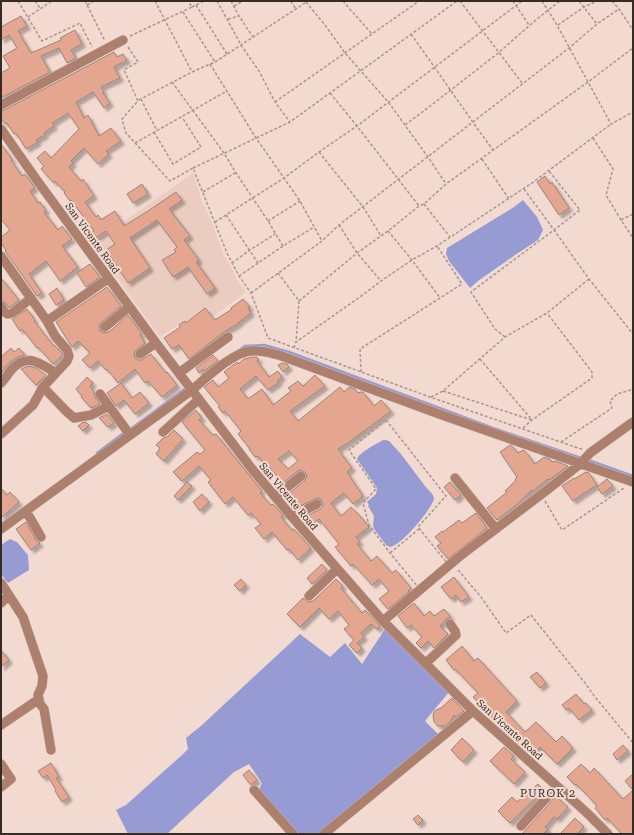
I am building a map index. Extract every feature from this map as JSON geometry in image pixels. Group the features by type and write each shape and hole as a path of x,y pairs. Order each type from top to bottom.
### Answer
{"street":[{"path":"1,105 123,40"},
{"name":"San Vicente Road","path":"1,129 179,374 252,469 292,517 383,621 472,711 586,812 608,834"},
{"path":"1,256 31,298 55,336 69,353 69,359 43,387 33,404 1,434"},
{"path":"47,322 109,278"},
{"path":"1,306 6,314 8,314 13,312 31,298"},
{"path":"105,327 129,306"},
{"path":"179,374 228,337"},
{"path":"140,354 156,343"},
{"path":"1,529 192,390 218,369 238,355 250,351 269,352 279,355 435,413 580,464 630,484"},
{"path":"1,383 14,368 25,360 39,363 56,373"},
{"path":"43,387 74,418 91,415 109,406"},
{"path":"100,394 130,435"},
{"path":"163,432 199,399"},
{"path":"383,621 460,556 580,464 590,453 633,422"},
{"path":"275,497 302,476"},
{"path":"455,478 496,529"},
{"path":"292,517 317,504"},
{"path":"26,511 42,537"},
{"path":"309,596 337,569"},
{"path":"1,583 23,617 43,676 42,686 38,695 40,704 44,710 51,750"},
{"path":"1,603 9,595"},
{"path":"426,663 456,635 450,624"},
{"path":"1,725 39,699"},
{"path":"324,834 472,711"},
{"path":"1,764 10,779 1,787"},
{"path":"521,826 557,786"},
{"path":"254,790 293,834"}],"path":[{"path":"18,1 42,41 80,23 92,48"},
{"path":"35,1 40,8"},
{"path":"28,17 52,1"},
{"path":"85,1 105,42 110,39"},
{"path":"87,5 94,1"},
{"path":"155,1 192,72"},
{"path":"188,1 192,7"},
{"path":"138,101 124,70 138,62 123,40 204,1"},
{"path":"217,1 241,45 259,71 275,102 290,122"},
{"path":"231,1 253,37"},
{"path":"234,6 243,1"},
{"path":"291,1 296,9"},
{"path":"343,1 372,34"},
{"path":"275,102 419,1"},
{"path":"446,184 405,125 388,103 361,70 346,52 307,2 215,62 172,82 141,99 122,119 126,133 170,181 192,168 290,122 330,93 361,70 410,34 456,1"},
{"path":"460,1 522,83"},
{"path":"513,1 529,25"},
{"path":"215,222 284,178 357,126 522,1"},
{"path":"542,1 612,124"},
{"path":"405,125 450,91 560,1"},
{"path":"579,1 597,24"},
{"path":"557,25 584,7 597,1"},
{"path":"612,1 633,30"},
{"path":"196,5 227,54"},
{"path":"251,292 322,241 339,225 569,48 597,24 619,9"},
{"path":"183,12 215,62"},
{"path":"228,19 239,16"},
{"path":"410,34 435,67 450,91 493,151"},
{"path":"299,301 357,253 388,232 419,206 424,204 446,184 633,48"},
{"path":"210,64 256,138 300,201 322,241"},
{"path":"172,82 224,153 284,246"},
{"path":"135,143 227,91"},
{"path":"330,93 419,206"},
{"path":"141,99 157,131"},
{"path":"296,342 381,281 509,199 612,124 633,112"},
{"path":"154,132 173,164 201,147 182,117"},
{"path":"593,138 613,169 606,195 633,238"},
{"path":"319,152 363,207 381,236"},
{"path":"482,159 509,199"},
{"path":"192,168 227,253 239,276 251,292 268,338 430,397 581,449 588,444"},
{"path":"505,337 495,329 471,292 580,210 549,171"},
{"path":"203,192 236,173"},
{"path":"524,188 589,279 633,334"},
{"path":"268,221 300,201"},
{"path":"424,204 450,237"},
{"path":"621,220 633,214"},
{"path":"226,215 258,263"},
{"path":"339,225 357,253 381,281"},
{"path":"239,276 314,227"},
{"path":"388,232 412,260 440,298"},
{"path":"232,263 276,233"},
{"path":"361,372 360,349 462,284 437,246"},
{"path":"278,273 299,301 296,342 294,348"},
{"path":"430,397 443,390 505,337 546,313 589,279"},
{"path":"523,428 592,378 592,372 546,313"},
{"path":"480,358 532,420"},
{"path":"561,442 612,408 610,402 617,394 633,388"},
{"path":"443,390 532,420"},
{"path":"390,553 419,529 418,528 446,496 386,420 349,450 376,490 363,503 369,525 390,553 418,587 447,563 419,529"},
{"path":"545,500 562,530 630,484"},
{"path":"456,568 481,597 506,633 531,615 633,743"}],"shaded area":[{"path":"193,173 202,202 211,220 224,256 231,266 236,278 246,292 187,336 178,325 160,337 92,244"}],"water":[{"path":"523,200 537,217 543,230 538,240 470,288 449,261 446,254 447,248"},
{"path":"383,440 389,441 401,454 433,495 434,499 415,527 395,545 390,547 386,545 374,529 374,516 367,502 376,494 377,488 357,459 365,451"},
{"path":"10,539 17,542 28,555 29,570 8,583 1,574 1,545"},
{"path":"387,626 449,692 425,721 440,736 322,834 297,834 259,790 262,783 249,764 234,772 167,834 128,834 116,810 126,805 182,755 188,749 186,738 300,634 330,657 345,643 362,664"}],"building":[{"path":"21,16 27,26 18,31 31,53 61,40 60,38 75,30 82,44 71,50 76,58 67,63 59,48 41,56 50,72 1,98 1,73 10,68 3,56 17,48 9,35 1,40 1,27"},
{"path":"114,52 117,57 123,54 127,60 114,67 120,78 101,87 110,103 104,108 93,92 76,102 84,118 88,115 99,136 111,128 121,141 106,151 109,154 98,164 84,148 71,161 73,163 69,167 81,181 83,179 94,196 85,202 96,217 98,215 101,220 115,211 124,226 176,192 182,200 169,209 190,236 184,240 199,260 196,262 215,288 207,294 188,267 173,277 162,260 176,252 174,250 177,247 157,220 130,238 150,268 128,283 106,250 115,244 106,231 91,241 87,236 94,231 64,193 65,192 41,169 44,166 37,158 45,151 51,158 79,129 68,113 52,123 54,126 44,133 45,135 36,140 38,142 26,149 16,133 14,134 7,123 5,124 1,118 1,111"},
{"path":"1,144 22,176 25,174 35,188 30,191 38,203 40,202 46,210 44,212 58,230 62,226 72,239 62,246 78,267 60,281 46,261 29,274 42,293 37,296 1,243 1,237 10,230 1,219"},
{"path":"545,176 550,184 552,182 569,208 559,215 537,182"},
{"path":"142,184 148,194 133,203 127,194"},
{"path":"90,264 100,277 86,287 77,273"},
{"path":"1,278 19,300 9,308 6,303 1,300"},
{"path":"107,287 121,306 99,325 100,331 103,333 109,332 128,315 142,334 140,335 145,343 135,351 135,358 141,360 151,354 177,385 162,397 148,381 145,383 135,369 118,383 107,369 106,370 98,361 90,368 82,360 90,353 78,341 72,347 56,322"},
{"path":"57,288 64,300 56,305 49,294"},
{"path":"243,299 250,307 248,308 251,313 189,359 179,345 172,349 164,338 180,327 179,325 185,321 186,323 205,308 215,320 232,309 231,308"},
{"path":"27,309 35,320 34,321 53,345 62,353 62,356 53,364 38,347 37,348 22,329 20,331 12,319"},
{"path":"11,348 14,352 19,348 25,355 13,360 6,366 1,374 1,357"},
{"path":"213,355 218,361 204,371 203,369 199,373 196,368"},
{"path":"257,357 259,360 257,361 269,377 278,371 282,377 277,381 279,382 268,390 256,376 240,389 248,399 262,389 273,405 291,391 288,388 298,381 303,386 315,375 325,386 290,411 298,421 340,387 344,392 349,387 355,389 358,393 363,392 374,406 381,400 391,411 338,449 352,468 347,472 363,496 353,504 344,493 331,503 341,516 351,507 361,517 369,527 356,537 360,542 357,544 371,561 377,556 392,573 396,570 411,588 408,591 409,592 388,609 379,599 389,591 379,579 372,585 353,564 351,566 335,547 339,544 319,519 313,524 307,516 322,508 323,504 321,499 315,499 295,508 293,506 292,507 284,498 305,480 307,475 305,472 300,470 298,471 283,483 269,467 267,468 258,456 255,457 238,434 241,431 225,411 223,413 218,407 220,406 204,387 213,380 218,387 229,378 224,372 237,362 238,364 244,359","holes":["289,451 298,461 288,469 278,459"]},
{"path":"282,363 287,364 289,367 283,372 278,365"},
{"path":"28,366 36,368 46,375 36,385 21,369"},
{"path":"87,377 93,383 90,386 100,404 91,408 76,389"},
{"path":"121,383 132,398 140,392 149,403 135,414 124,400 116,406 107,393"},
{"path":"196,410 202,418 199,420 213,435 216,434 262,491 260,493 271,505 273,504 283,515 281,517 292,530 294,529 311,548 298,560 289,549 287,550 272,532 264,539 255,528 261,524 251,513 248,515 233,497 225,504 208,482 211,480 199,466 182,481 173,472 197,452 200,454 205,450 182,422"},
{"path":"107,414 114,423 108,427 99,418"},
{"path":"86,422 89,425 83,431 78,426"},
{"path":"174,430 183,439 164,461 156,454 160,448 156,445"},
{"path":"510,445 518,453 523,450 525,451 535,464 544,457 550,459 552,462 556,461 568,466 533,491 532,490 497,520 487,508 507,492 505,491 517,477 500,452"},
{"path":"586,472 589,473 597,485 573,501 562,486"},
{"path":"607,479 613,486 602,494 597,487"},
{"path":"187,482 192,486 178,500 174,496"},
{"path":"450,482 461,495 455,500 444,487"},
{"path":"1,488 7,495 10,492 19,502 1,518"},
{"path":"202,494 209,502 200,511 193,502"},
{"path":"476,513 487,528 448,559 437,546 441,543 435,537 459,520 462,523"},
{"path":"26,522 36,540 40,543 31,550 16,529"},
{"path":"322,564 327,570 312,584 307,578"},
{"path":"454,577 469,597 461,602 456,595 451,599 441,587"},
{"path":"241,579 246,585 240,591 234,585"},
{"path":"336,579 343,586 341,588 362,613 365,610 380,626 377,629 371,624 361,633 364,637 357,643 362,648 357,653 349,645 354,640 344,629 349,625 338,611 329,619 319,608 300,627 287,614 303,598 308,602 313,601"},
{"path":"414,603 424,616 430,611 434,616 444,609 451,617 446,619 440,626 448,634 434,648 428,641 421,648 416,643 422,637 411,625 407,628 398,616"},
{"path":"462,646 474,661 478,658 517,701 506,712 525,732 536,722 556,742 562,736 573,748 557,764 540,747 533,754 517,738 514,740 503,728 502,729 492,720 494,719 473,697 478,693 455,669 454,670 446,660"},
{"path":"1,650 9,660 1,667"},
{"path":"537,672 546,683 540,688 530,677"},
{"path":"576,694 584,704 586,703 592,710 579,720 569,708 566,710 562,705"},
{"path":"452,698 464,711 456,717 454,715 450,722 445,726 438,726 434,722 434,712"},
{"path":"462,738 474,750 463,762 451,750"},
{"path":"623,745 628,751 617,760 613,754"},
{"path":"504,747 514,756 511,759 525,772 514,784 490,761"},
{"path":"51,763 59,777 56,778 69,797 62,802 47,775 43,778 38,771"},
{"path":"581,764 590,773 594,768 623,799 633,790 633,834 622,834 607,818 605,820 595,808 597,806 576,784 575,785 567,777"},
{"path":"249,770 257,780 251,785 243,775"},
{"path":"633,774 633,790 625,781"},
{"path":"538,784 544,790 510,823 498,811 512,797 517,802"},
{"path":"556,796 568,807 557,819 554,817 545,827 548,829 543,834 522,834"},
{"path":"418,815 423,820 418,825 413,819"},
{"path":"575,818 584,827 577,834 560,834"}],"waterway":[{"path":"238,351 245,346 264,345 289,352 493,428 581,458"},
{"path":"132,428 186,388"},
{"path":"97,453 125,432"},
{"path":"588,460 633,476"}],"district":[{"name":"PUROK 2","path":"548,793"}]}
